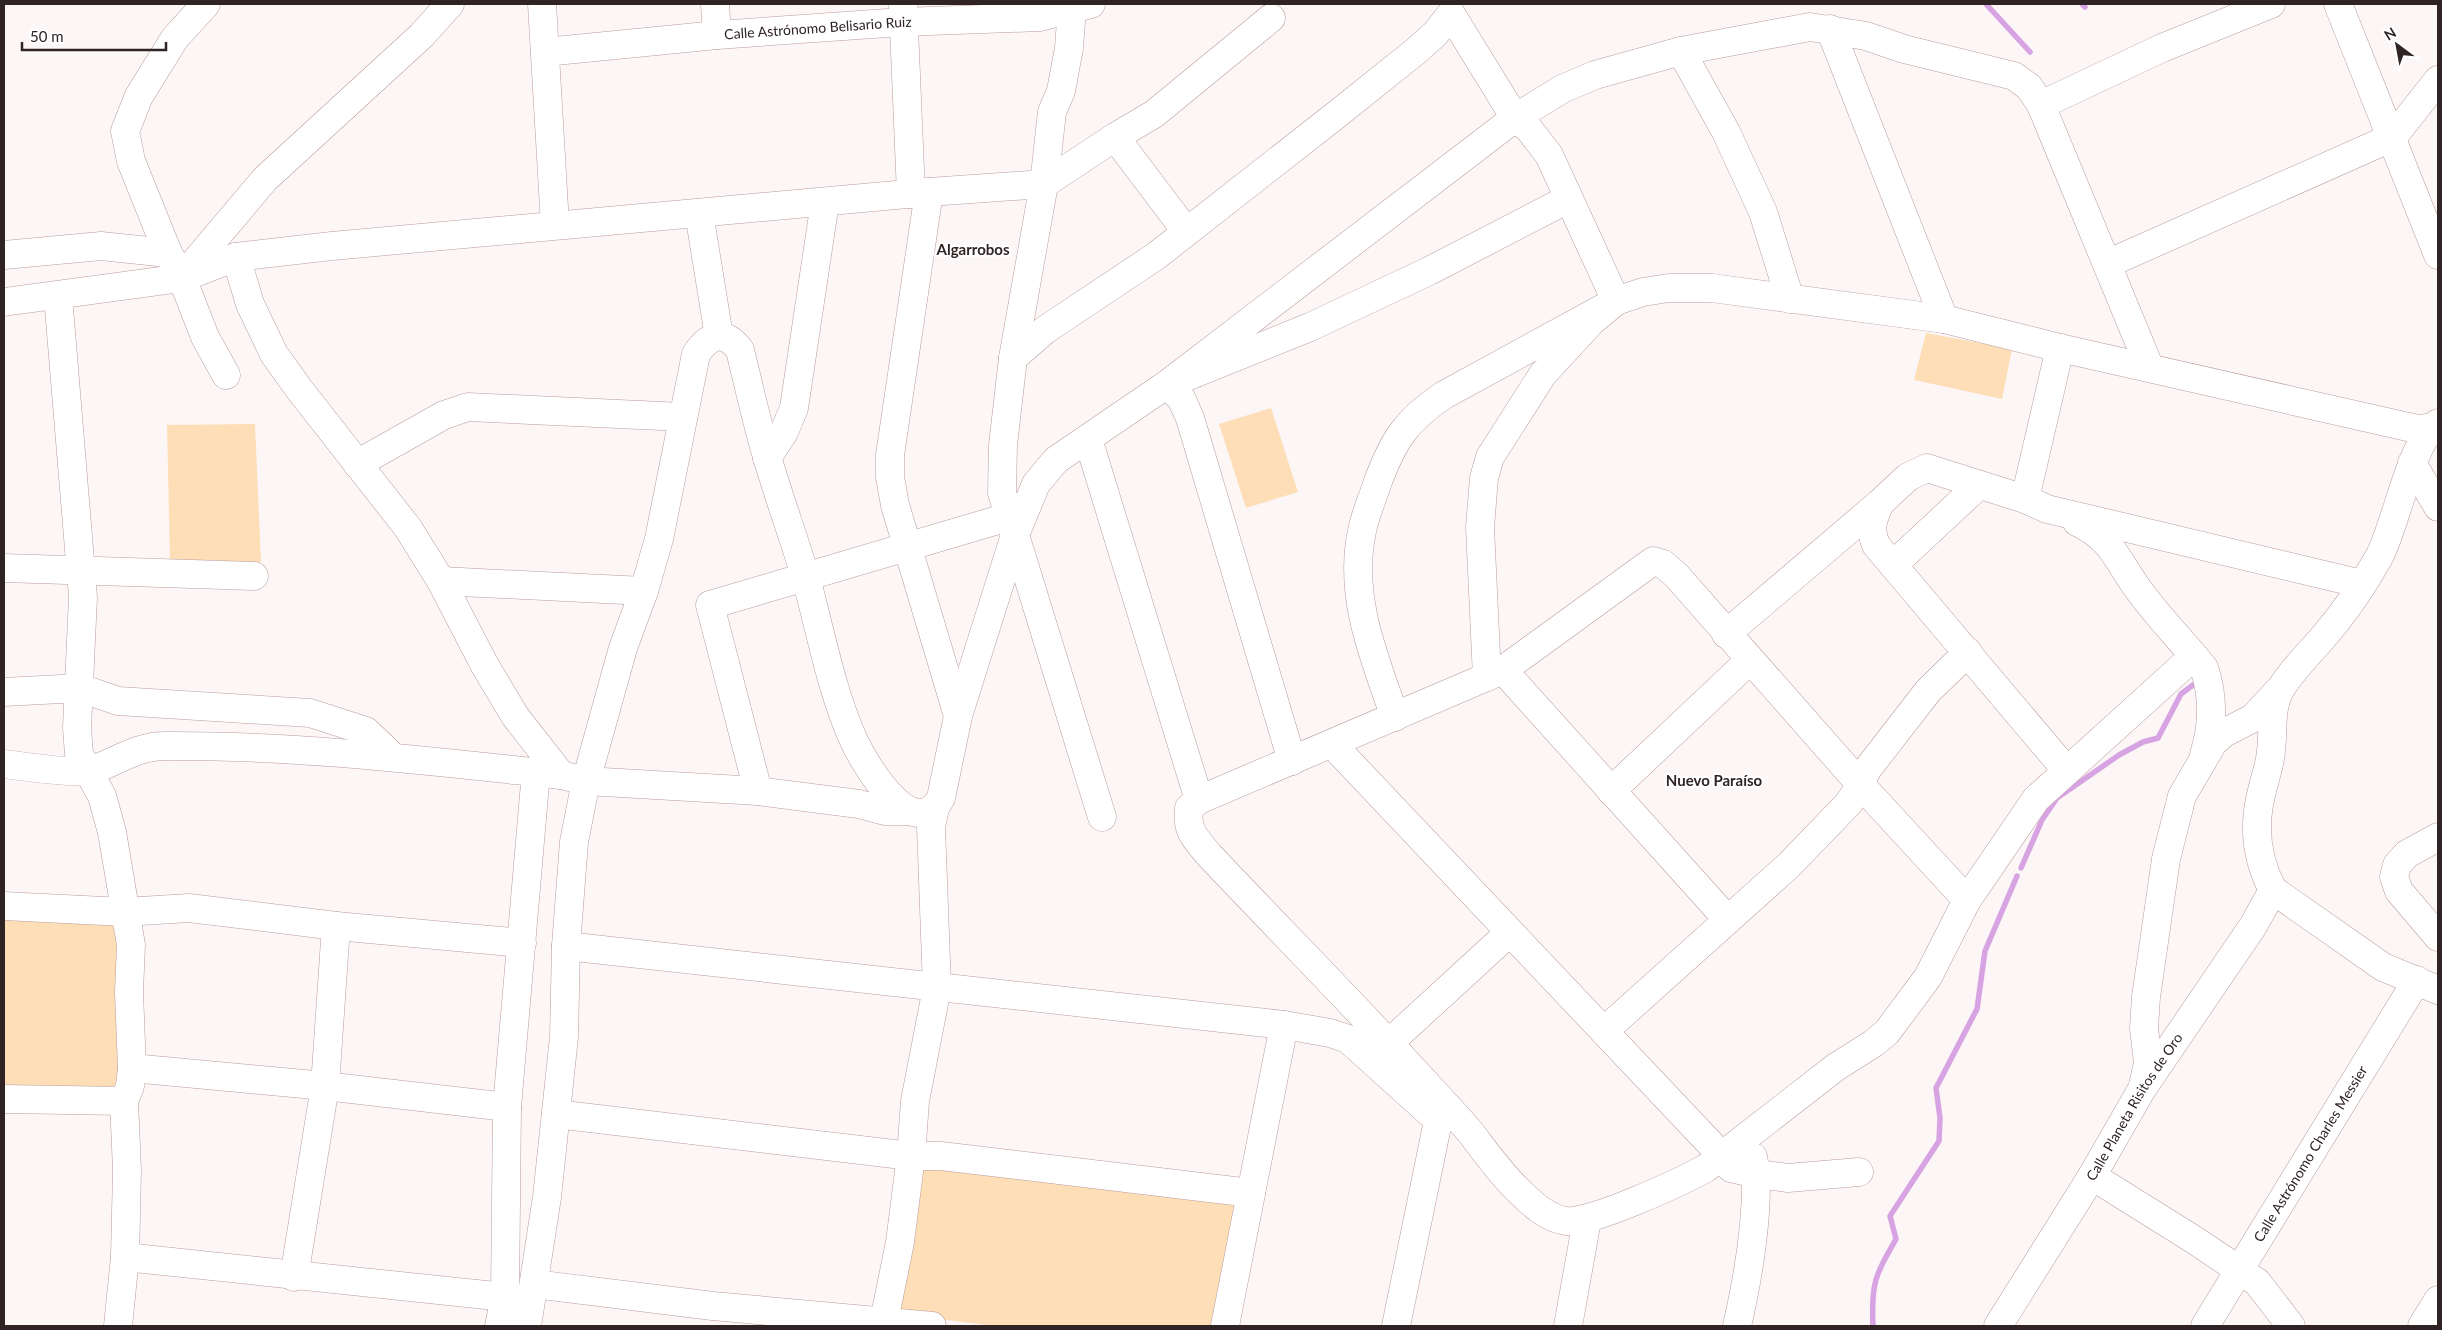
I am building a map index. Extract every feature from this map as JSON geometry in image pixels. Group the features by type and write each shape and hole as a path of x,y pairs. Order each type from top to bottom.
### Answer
{"street":[{"path":"206,4 175,38 139,96 125,132 131,161 168,253 182,278 205,337 226,374"},
{"path":"182,278 265,180 421,36 450,4"},
{"path":"542,4 555,226"},
{"path":"715,4 717,35"},
{"path":"2042,105 2162,48 2271,4"},
{"path":"2338,4 2438,255"},
{"path":"1081,6 1069,48 1061,91 1052,112 1044,184 1012,358 1003,444 1002,493 1102,817"},
{"name":"Calle Astrónomo Belisario Ruiz","path":"545,52 717,35 903,13 1040,17 1081,6"},
{"path":"903,13 920,193 890,455 890,477 895,504 958,716"},
{"path":"1012,358 1045,330 1156,256 1416,51 1435,34 1451,14 1515,118 1529,129 1549,155 1616,301"},
{"path":"4,302 182,278 236,257 332,246 920,193 1044,184 1115,137 1154,114 1270,18"},
{"path":"4,764 88,772 129,753 162,746 243,746 355,753 561,776 758,792 859,804 885,811 923,809 941,798 958,716 1012,526 1046,471 1056,460 1166,385 1515,118 1562,90 1595,75 1681,51 1810,27 1866,36 1904,50 2014,76 2029,87 2042,105 2149,366"},
{"path":"1830,29 1944,319"},
{"path":"1681,51 1726,132 1763,212 1790,299"},
{"path":"2107,264 2392,137 2438,80"},
{"path":"1115,137 1186,231"},
{"path":"1166,385 1318,323 1429,271 1568,199"},
{"path":"767,458 784,432 794,408 825,202"},
{"path":"699,213 719,336"},
{"path":"4,255 102,246 168,253"},
{"path":"236,257 250,304 274,354 408,528 441,581 484,664 516,716 561,776 574,842 566,946 564,1037 547,1197 527,1326"},
{"path":"1394,717 1365,630 1358,592 1357,561 1362,531 1370,503 1395,443 1408,422 1421,410 1444,395 1616,301 1643,292 1668,288 1712,288 1944,319 2060,348 2149,366 2417,429 2436,426"},
{"path":"58,296 82,569 80,688 77,728 79,754 102,796 112,832 131,945 129,992 132,1068 130,1086 124,1101 127,1170 125,1257 118,1326"},
{"path":"1616,301 1592,321 1543,374 1490,457 1484,478 1480,527 1495,673 1612,791 1728,920"},
{"path":"499,1326 505,1297 507,1106 522,943 561,776 623,648 644,590 659,539 696,354 705,341 719,336 733,340 740,350 767,458 805,577 845,719 855,742 868,767 885,792 897,803 923,809"},
{"path":"2036,504 2060,348"},
{"path":"1166,385 1181,398 1190,418 1292,761"},
{"path":"357,464 444,415 468,407 683,417"},
{"path":"2142,1089 2148,1063 2144,1028 2146,997 2166,859 2182,796 2213,743 2224,733 2253,718 2321,640 2362,584 2379,557 2390,532 2412,464 2436,426"},
{"path":"1088,439 1200,800"},
{"path":"2412,464 2438,507"},
{"path":"1726,634 1908,477 1928,468 2036,504 2362,584"},
{"path":"1893,565 1979,485"},
{"path":"1880,503 1872,522 1871,534 1876,545 2067,771"},
{"path":"2036,504 2101,536 2114,549 2138,589 2204,668 2210,684 2212,702 2208,742 2202,761"},
{"path":"758,792 710,605 909,546 1012,526"},
{"path":"1968,900 1860,785 1676,575 1663,564 1652,561 1495,673 1200,800 1189,808 1187,822 1192,835 1209,855 1389,1043 1471,1133 1489,1159 1519,1192 1542,1212 1553,1218 1568,1222 1587,1220 1687,1179 1722,1156 1836,1067 1874,1043 1887,1032 1928,977 1968,900 2036,799 2194,656"},
{"path":"4,568 254,576"},
{"path":"441,581 644,590"},
{"path":"1604,1031 1788,866 1848,804 1866,771 1928,691 1968,652"},
{"path":"1612,791 1750,660"},
{"path":"2282,686 2271,714 2272,748 2257,816 2257,843 2260,860 2273,890 2383,967 2427,985"},
{"path":"4,692 80,688 118,702 310,713 366,731 393,757"},
{"path":"1332,744 1722,1156 1731,1168 1788,1178 1859,1172"},
{"path":"883,1324 900,1242 911,1156 915,1102 937,988 931,827 923,809"},
{"path":"2438,837 2407,854 2397,864 2394,877 2399,891 2438,937"},
{"name":"Calle Planeta Risitos de Oro","path":"1998,1326 2092,1176 2142,1089 2253,926 2273,890"},
{"path":"4,906 124,912 189,908 336,926 522,943"},
{"path":"294,1276 325,1086 336,926"},
{"path":"1389,1043 1510,932"},
{"path":"566,946 1284,1025 1330,1032 1348,1039 1438,1121 1489,1159"},
{"name":"Calle Astrónomo Charles Messier","path":"2205,1326 2239,1270 2427,985"},
{"path":"1224,1326 1284,1025"},
{"path":"132,1068 325,1086 507,1106"},
{"path":"4,1099 124,1101"},
{"path":"556,1114 911,1156 941,1156 1251,1193"},
{"path":"1396,1326 1438,1121"},
{"path":"1737,1326 1749,1260 1757,1174 1753,1159 1754,1142 1761,1124"},
{"path":"2092,1176 2257,1282 2291,1326"},
{"path":"1568,1326 1587,1220"},
{"path":"125,1257 505,1297"},
{"path":"534,1284 711,1316 932,1326"},
{"path":"2422,1326 2438,1300"}],"shaded area":[{"path":"1926,333 2012,349 2002,399 1914,380"},
{"path":"1271,408 1298,492 1246,508 1219,424"},
{"path":"255,424 261,562 170,560 167,425"},
{"path":"4,915 114,919 123,946 118,1084 109,1089 4,1086"},
{"path":"924,1164 1226,1198 1234,1205 1236,1214 1220,1326 993,1326 908,1315 896,1305 914,1180"}],"waterway":[{"path":"1986,4 2030,52"},
{"path":"2082,4 2085,7"},
{"path":"2021,868 2042,820 2057,798 2119,755 2143,742 2158,738 2181,694 2193,685"},
{"path":"1873,1326 1873,1299 1876,1280 1883,1262 1896,1239 1890,1216 1939,1141 1940,1118 1936,1088 1977,1009 1985,951 2017,876"}],"district":[{"name":"Algarrobos","path":"973,250"},
{"name":"Nuevo Paraíso","path":"1714,781"}]}
